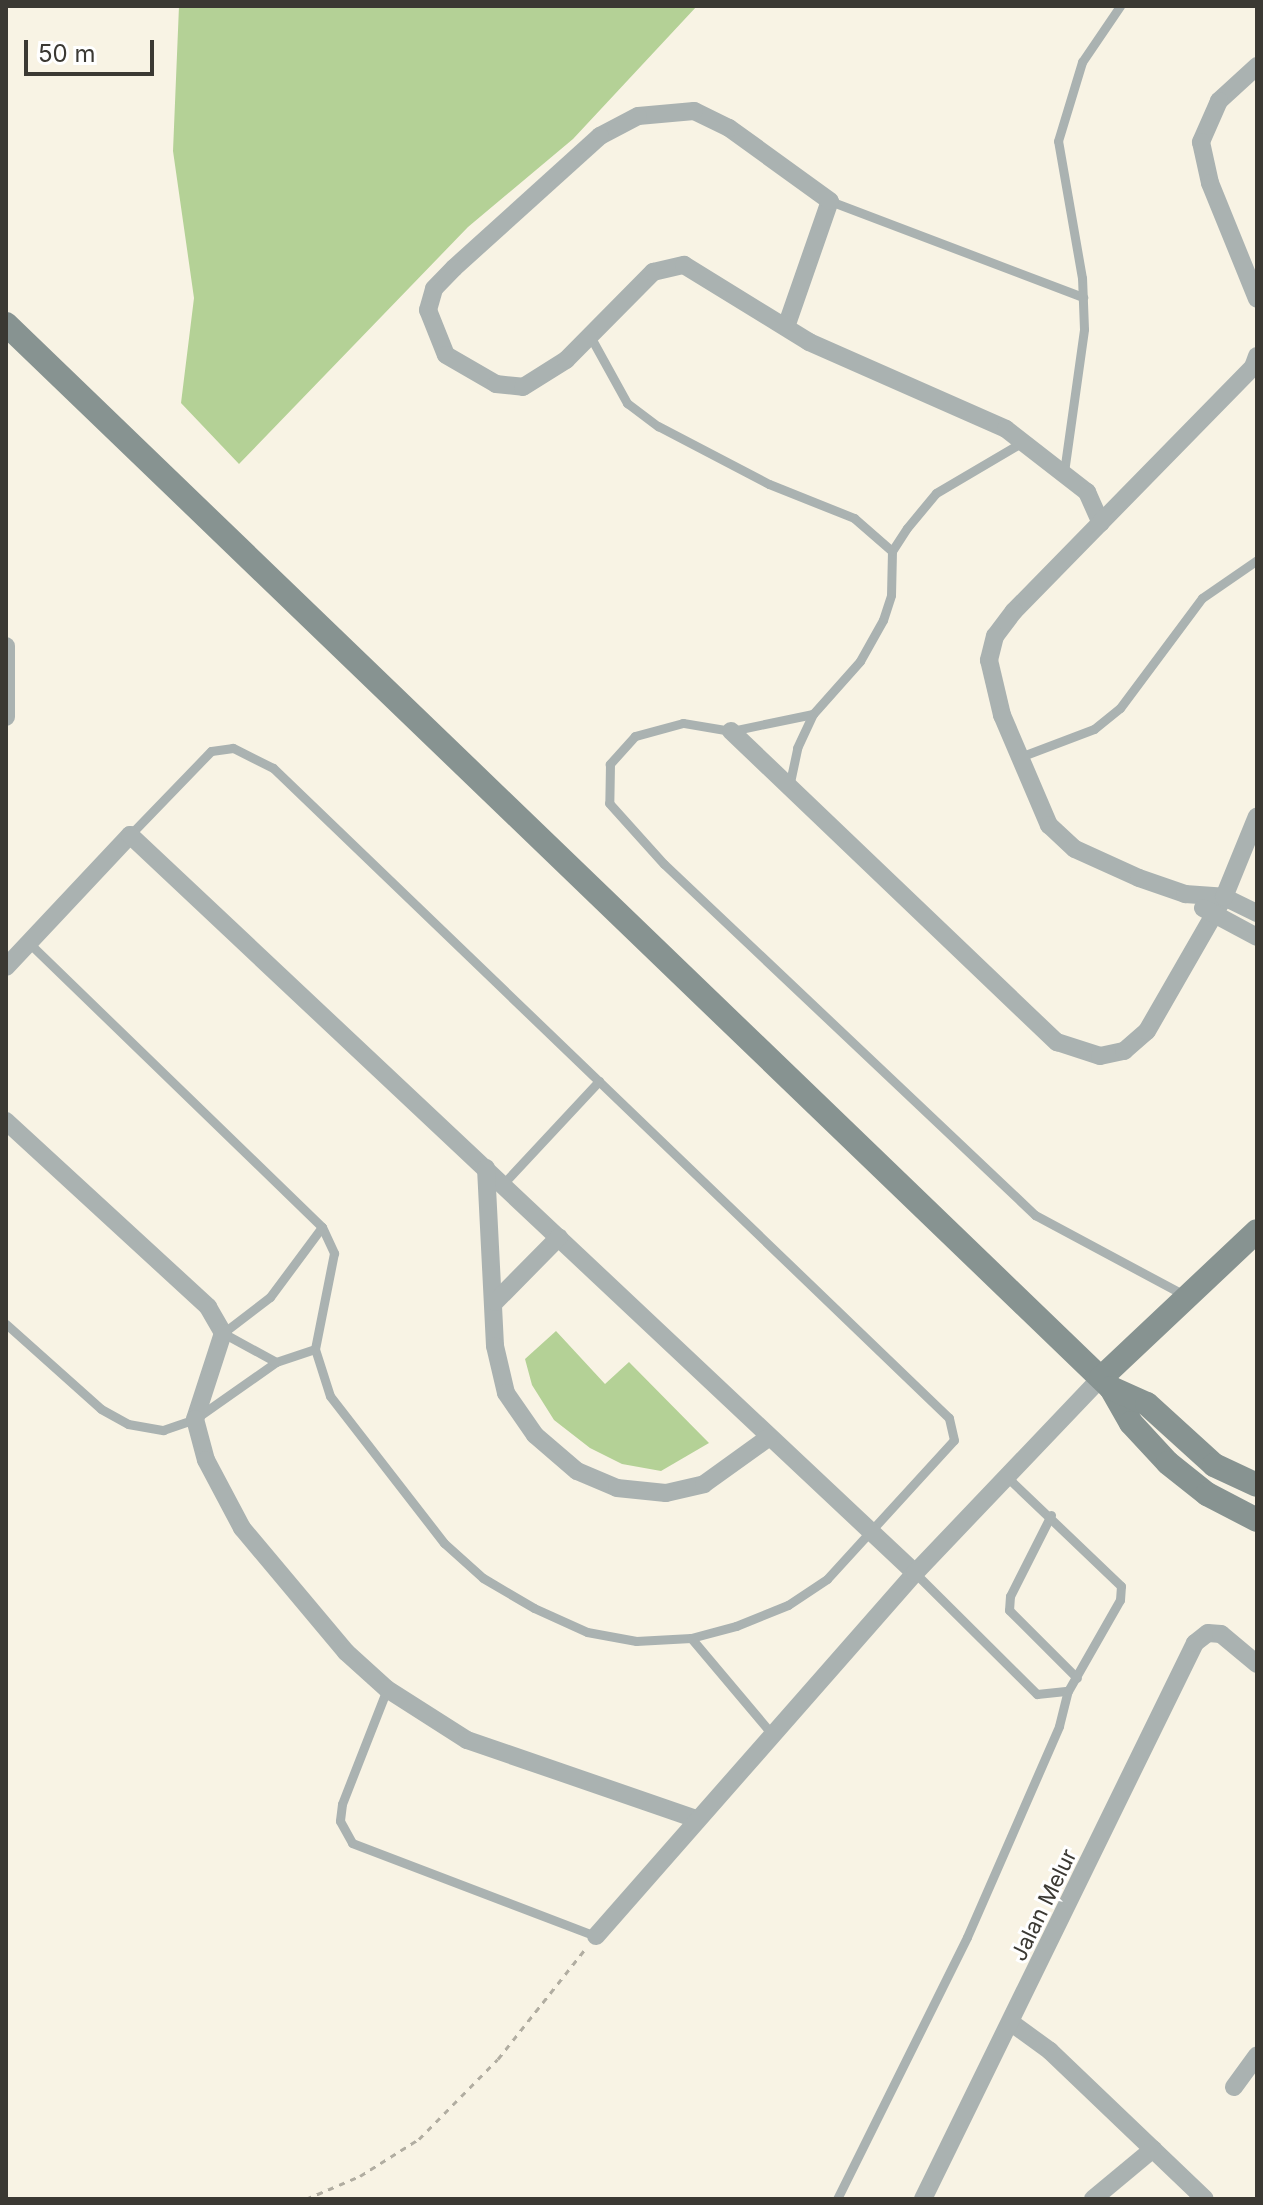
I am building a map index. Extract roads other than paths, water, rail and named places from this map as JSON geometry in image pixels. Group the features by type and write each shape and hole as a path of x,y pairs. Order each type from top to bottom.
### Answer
{"street":[{"path":"1257,66 1219,101 1201,142 1210,183 1257,297"},
{"path":"786,327 830,201 729,128 694,111 638,116 600,136 454,268 434,289 428,310 446,355 496,384 523,387 590,336 653,272 684,265 786,327 1024,442 1087,492 1101,523"},
{"path":"6,324 1106,1383 1131,1423 1168,1463 1207,1494 1257,1520"},
{"path":"1257,356 995,636 989,660 1018,758 1049,825 1075,849 1185,894 1213,915 1257,937"},
{"path":"6,646 6,717"},
{"path":"731,731 1075,1052 1124,1051 1147,1031 1224,897 1257,816"},
{"path":"6,967 130,835 503,1184 872,1536 915,1573"},
{"path":"1185,894 1224,897 1257,913"},
{"path":"6,1121 208,1307 223,1333 195,1419 206,1460 242,1528 287,1587 387,1689 467,1740 512,1760 694,1818"},
{"path":"486,1168 495,1346 506,1393 535,1435 577,1471 617,1488 666,1493 704,1484 768,1438"},
{"path":"596,1936 694,1818 915,1573 1006,1476 1106,1383 1188,1297 1257,1231"},
{"path":"495,1302 559,1237"},
{"path":"1106,1383 1147,1404 1214,1465 1257,1485"},
{"name":"Jalan Melur","path":"923,2199 1013,2024 1195,1643 1208,1633 1221,1634 1257,1664"},
{"path":"1013,2024 1205,2199"},
{"path":"1234,2087 1257,2055"},
{"path":"1093,2199 1153,2149"}],"lane":[{"path":"1064,472 1076,406 1083,297 1058,141 1082,62 1120,6"},
{"path":"830,201 1083,297"},
{"path":"590,336 627,403 658,426 769,484 854,518 892,551"},
{"path":"789,787 797,748 813,714 860,661 883,620 891,595 892,551 936,493 1024,442"},
{"path":"1018,758 1094,729 1120,708 1202,598 1257,560"},
{"path":"813,714 731,731 683,723 635,736 610,764 609,803 664,864 1035,1215 1188,1297"},
{"path":"29,943 322,1227 334,1253 315,1349 330,1396 378,1465 444,1543 483,1578 587,1632 636,1641 691,1638 788,1605 827,1579 872,1536 954,1440 949,1418 599,1081 251,753 211,751 130,835"},
{"path":"503,1184 599,1081"},
{"path":"276,1362 223,1333 270,1297 322,1227"},
{"path":"6,1324 101,1409 128,1424 163,1430 195,1419 276,1362 315,1349"},
{"path":"837,2199 967,1937 1059,1726 1068,1691 1120,1600 1121,1586 1051,1515 1006,1476"},
{"path":"1051,1515 1010,1596 1009,1610 1077,1678"},
{"path":"915,1573 1037,1694 1068,1691"},
{"path":"691,1638 771,1733"},
{"path":"387,1689 342,1804 340,1821 352,1843 596,1936"}]}
